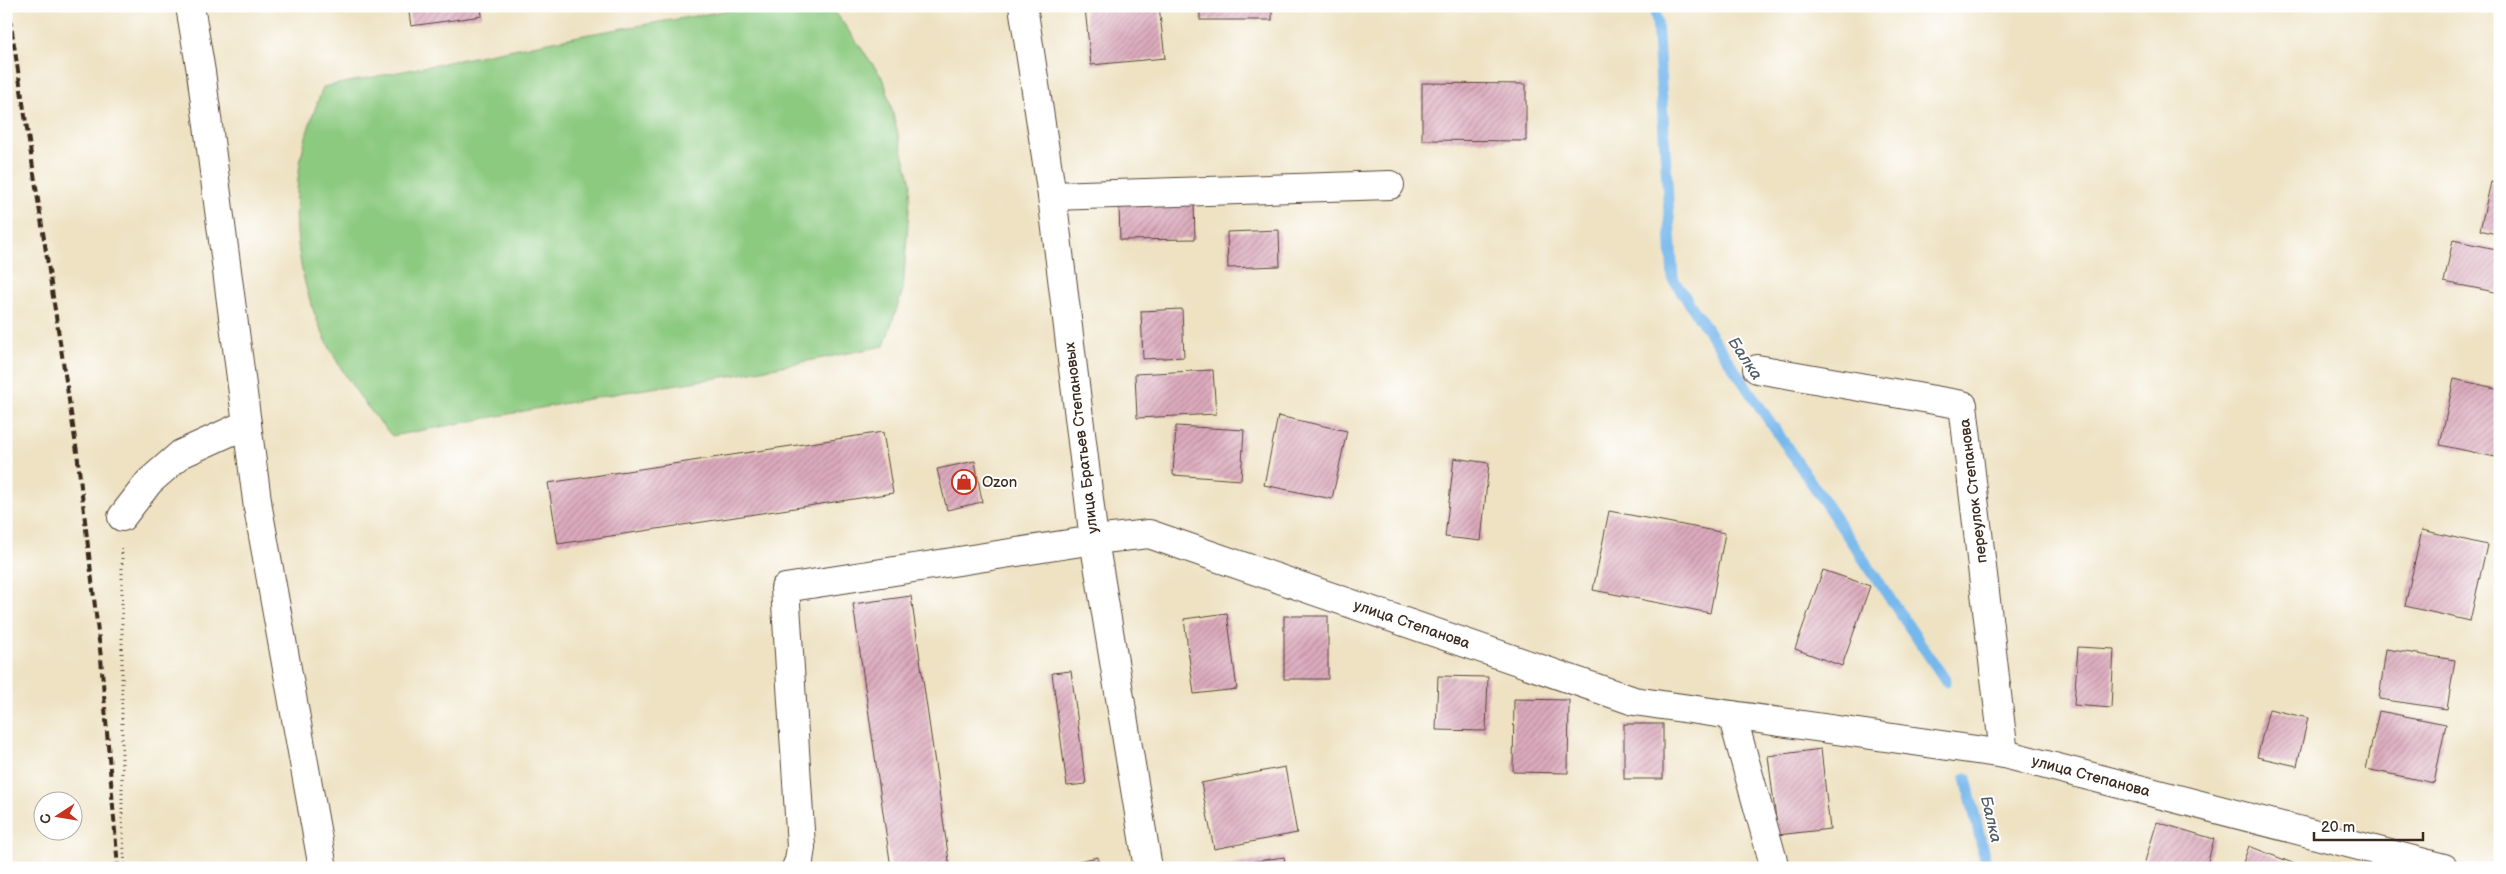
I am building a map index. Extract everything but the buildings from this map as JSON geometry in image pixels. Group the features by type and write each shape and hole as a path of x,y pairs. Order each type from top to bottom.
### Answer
{"street":[{"path":"190,6 201,72 258,508 323,868"},
{"name":"улица Братьев Степановых","path":"1023,6 1052,196 1094,540 1148,868"},
{"path":"1052,196 1390,185"},
{"name":"переулок Степанова","path":"1758,368 1963,405 2004,754"},
{"path":"122,517 149,482 181,454 247,424"},
{"name":"улица Степанова","path":"796,868 799,862 801,847 786,588 1094,540 1149,534 1634,701 2004,754 2444,868"},
{"path":"1732,715 1775,868"}],"path":[{"path":"122,517 122,817 126,868"}],"green space":[{"path":"754,6 831,6 884,80 911,183 903,290 884,346 736,375 620,393 392,436 345,375 327,343 313,311 303,276 298,241 296,203 300,164 307,134 323,87 589,34"}],"waterway":[{"name":"Балка","path":"1654,6 1657,21 1673,279 1946,681"},
{"name":"Балка","path":"1966,778 1987,868"}],"railway":[{"path":"8,6 77,452 101,658 118,868"}],"place":[{"name":"Ozon","path":"964,482"}]}
